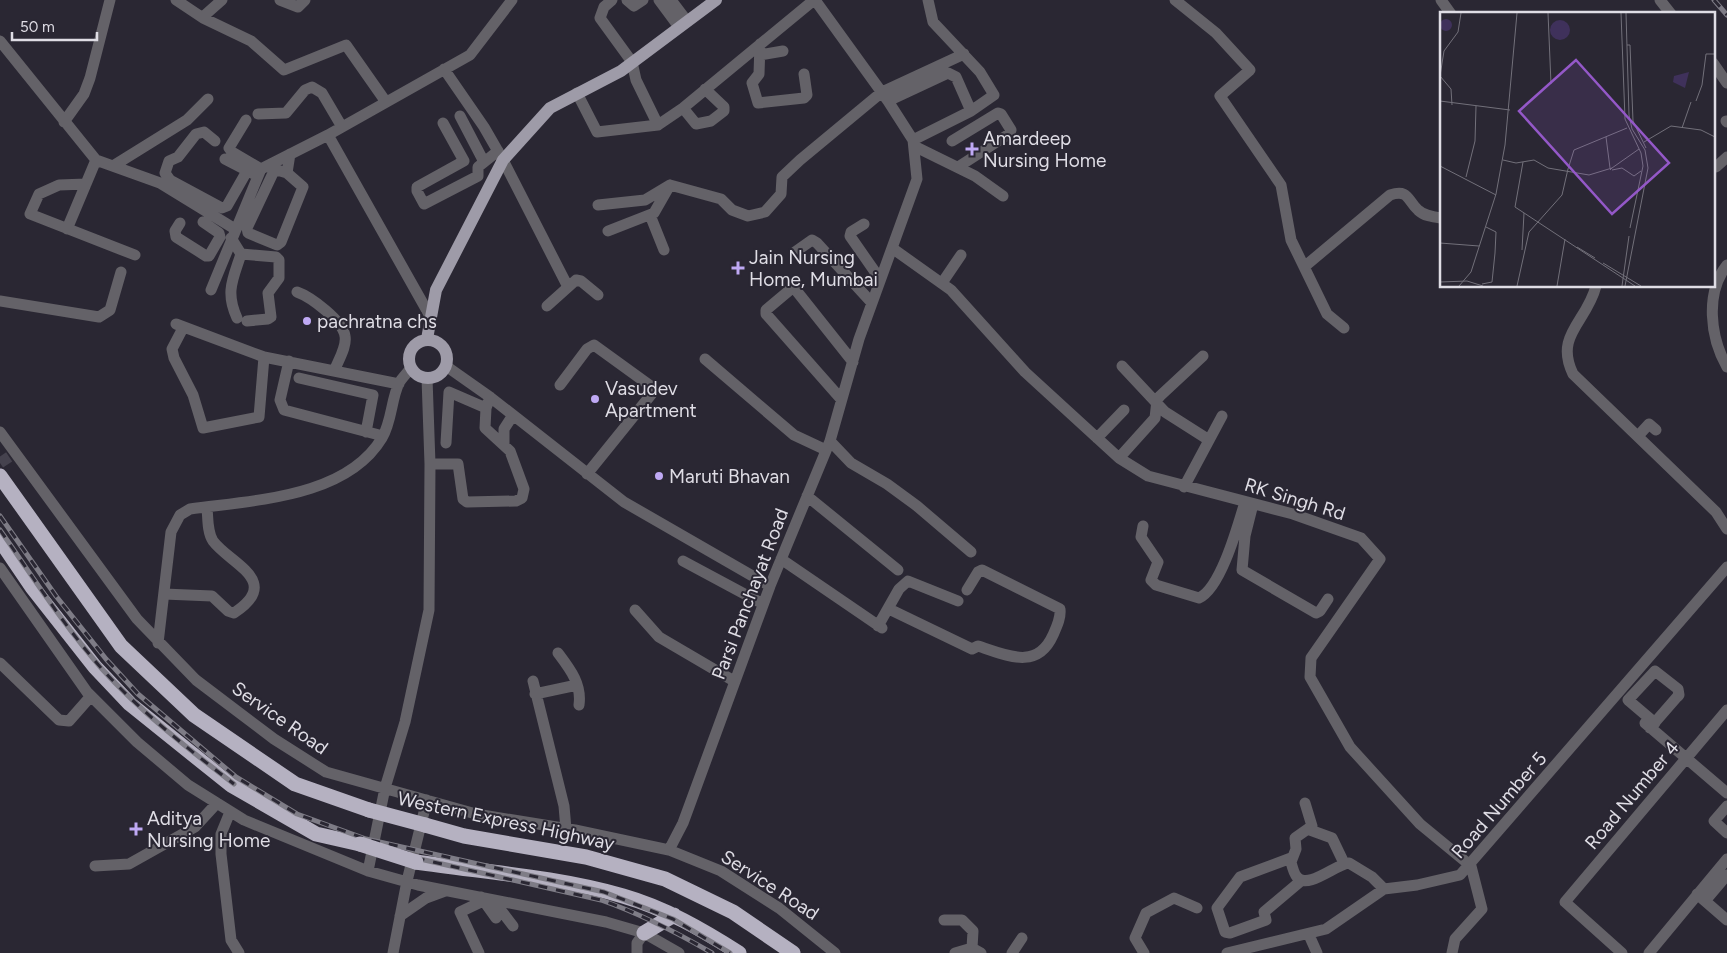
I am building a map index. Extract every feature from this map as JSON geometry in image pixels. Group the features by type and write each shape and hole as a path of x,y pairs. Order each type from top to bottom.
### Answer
{"highway":[{"name":"Western Express Highway","path":"0,476 121,646 194,716 295,784 369,810 464,836 586,857 665,878 733,912 793,953"},
{"path":"0,540 32,587 95,667 130,704 231,785 316,834 360,844 416,862 580,886 624,896 674,915 739,953"},
{"path":"644,933 674,915"}],"main road":[{"path":"427,339 436,290 500,156 550,108 621,70 716,0"},
{"path":"427,339 434,340 447,353 446,366 439,375 427,378 415,373 409,362 411,349 427,339"}],"street":[{"path":"64,122 84,94 90,78 110,0"},
{"path":"176,0 251,41 284,70 346,46 386,102"},
{"path":"189,0 204,17"},
{"path":"204,17 222,0"},
{"path":"280,0 298,7 305,0"},
{"path":"215,141 204,132 196,134 178,156 169,161 164,173 170,180 222,208 227,206 255,172 312,141 328,135 470,55 512,0"},
{"path":"612,0 604,6 600,18 632,62 636,80 658,125"},
{"path":"627,0 634,6 642,0"},
{"path":"659,0 683,24"},
{"path":"671,0 683,24"},
{"path":"577,93 597,132 658,125 760,50 814,0 885,97 915,144 983,181 1003,196"},
{"path":"915,144 993,98 994,95 980,72 933,22 928,0"},
{"path":"1175,0 1216,32 1250,70 1220,96 1281,186 1291,240 1328,314 1344,328"},
{"path":"1441,0 1450,12"},
{"path":"1660,0 1669,12"},
{"path":"0,41 3,54 96,160 160,183 207,219 233,234 241,254 230,291 230,301 242,319 268,319 271,317 268,293 279,278 279,260 276,257 241,254"},
{"path":"760,50 783,51"},
{"path":"760,50 759,74 752,83 758,103 804,98 807,95 804,74"},
{"path":"598,205 645,200 670,185 721,199 732,210 748,216 765,212 781,194 782,177 800,160 885,97 964,54"},
{"path":"1715,67 1727,83"},
{"path":"444,69 500,156 568,287"},
{"path":"885,97 948,73 956,77 971,111"},
{"path":"258,114 286,113 305,90 312,87 322,93 342,127"},
{"path":"683,108 696,124 711,121 724,111 724,108 705,89"},
{"path":"113,166 187,120 208,99"},
{"path":"952,141 998,113 1001,114 1011,130 1009,134 958,167"},
{"path":"460,116 484,162"},
{"path":"246,120 229,148 255,172"},
{"path":"444,123 464,161 417,187 423,203 426,204 478,176 478,167 484,162 500,156"},
{"path":"328,135 430,316"},
{"name":"Parsi Panchayat Road","path":"669,850 684,823 763,604 828,445 852,362 917,179 915,144"},
{"path":"274,157 292,152"},
{"path":"287,173 292,152"},
{"path":"1714,167 1716,168 1727,157"},
{"path":"225,159 255,172"},
{"path":"68,229 96,160"},
{"path":"277,170 287,173 303,186 281,242 277,245 248,233 247,228 273,173 277,170"},
{"path":"230,291 212,288 255,172"},
{"path":"86,184 59,184 39,194 35,199 30,215 135,255"},
{"path":"608,231 650,215 661,204 670,185"},
{"path":"1304,267 1390,195 1398,192 1408,196 1419,210 1431,217 1440,218"},
{"path":"650,215 664,250"},
{"path":"180,223 175,231 180,240 206,256 212,251 220,237 207,219"},
{"path":"864,224 850,232 850,236 880,279"},
{"path":"795,252 812,240 817,243 872,303"},
{"name":"RK Singh Rd","path":"892,248 951,290 1025,372 1119,458 1148,476 1184,487 1293,514 1361,538 1380,559 1311,658 1310,677 1350,748 1420,824 1471,866"},
{"path":"212,251 224,257"},
{"path":"942,283 961,255"},
{"path":"1727,264 1719,275 1712,306 1714,340 1727,366"},
{"path":"0,301 99,317 110,310 121,272"},
{"path":"547,306 568,287 579,280 598,295"},
{"path":"842,399 766,314 766,310 791,288 796,289 852,362"},
{"path":"1595,288 1585,315 1574,329 1566,345 1567,362 1573,374 1724,519"},
{"path":"297,292 314,300 340,325 345,334 344,346 335,369"},
{"path":"264,357 259,417 203,428 193,395 174,358 172,349 179,326 264,357 335,369 399,384"},
{"path":"560,385 587,349 594,345 652,387 654,391 588,474"},
{"path":"1119,458 1156,418 1157,404 1160,396 1203,356"},
{"path":"705,359 794,435 828,445 851,463 910,501 971,552"},
{"path":"289,361 280,400 282,408 287,412 383,436"},
{"path":"446,366 490,397 624,502 770,586"},
{"path":"1122,366 1157,404 1181,424 1209,440"},
{"path":"158,643 171,532 180,515 190,509 276,497 333,481 351,471 370,455 383,436 399,384 411,368"},
{"path":"299,378 373,395 366,432"},
{"path":"368,870 386,788 405,722 429,610 430,464 427,378"},
{"path":"429,441 446,442 448,392 486,408"},
{"path":"430,464 458,464 463,499 467,502 516,501 522,498 525,492 510,451 504,444 485,430 486,408 490,397"},
{"path":"1097,438 1124,410"},
{"path":"504,444 504,429 513,415"},
{"path":"1184,487 1222,416"},
{"path":"1638,436 1649,423"},
{"name":"Service Road","path":"0,432 137,619 158,643 196,680 274,739 326,772 476,814 566,828 669,850 721,871 779,908 836,953"},
{"path":"807,496 898,570"},
{"path":"1143,526 1141,537 1158,562 1151,580 1156,585 1199,598 1209,590 1229,551 1249,503"},
{"path":"1249,503 1242,570 1316,613 1320,611 1328,599"},
{"path":"164,594 212,596 228,611 234,613 250,598 254,583 250,574 213,540 209,532 207,507"},
{"path":"781,559 880,627 899,589 908,581 958,601"},
{"path":"683,561 763,604"},
{"name":"Road Number 5","path":"1227,953 1244,949 1258,950 1326,929 1384,889 1417,885 1460,875 1471,866 1615,698 1637,681 1727,567"},
{"path":"0,568 92,696 142,747 188,786 244,820 368,870 451,895 606,922 644,933 679,953"},
{"path":"889,608 972,649 978,646 1019,659 1031,657 1049,644 1061,616 1060,609 982,570 978,572 967,590"},
{"path":"635,610 659,637 734,681"},
{"path":"558,654 572,670 578,685 579,705"},
{"path":"0,663 59,720 69,721 92,696"},
{"path":"1652,726 1677,697 1679,691 1655,671 1637,681 1628,700 1652,726 1685,758 1727,793"},
{"path":"533,681 564,806 566,828"},
{"path":"535,694 578,685"},
{"path":"1615,698 1652,726"},
{"name":"Road Number 4","path":"1622,953 1565,902 1727,710"},
{"path":"393,953 407,881 427,800"},
{"path":"96,866 130,864 195,827 216,803"},
{"path":"1305,803 1312,823 1310,830"},
{"path":"1727,806 1714,821 1727,833"},
{"path":"230,812 221,834 221,854 231,940 239,953"},
{"path":"1302,880 1264,912 1266,920 1228,934 1225,932 1217,910 1219,905 1240,877 1290,858 1296,849 1297,835 1310,830 1332,838 1344,864"},
{"path":"1290,858 1296,877 1302,880 1311,880 1344,864 1354,865 1372,877 1384,889"},
{"path":"1701,898 1727,859"},
{"path":"1452,953 1456,939 1482,909 1471,866"},
{"path":"1649,953 1701,898 1727,875"},
{"path":"400,916 426,898 451,895"},
{"path":"1144,953 1135,938 1146,913 1174,898 1197,908"},
{"path":"1701,898 1727,920"},
{"path":"486,900 496,918"},
{"path":"486,900 513,926"},
{"path":"479,953 460,912 486,900"},
{"path":"944,920 962,920 973,931 977,950 955,953"},
{"path":"1238,930 1244,949"},
{"path":"637,953 636,943 644,933"},
{"path":"1309,935 1317,953"},
{"path":"1012,953 1022,938"}],"tunnel":[{"path":"0,463 15,453"}],"railway":[{"path":"1714,0 1727,15"},
{"path":"0,516 56,596 106,659 138,694 236,777 297,814 366,839 604,892 673,919 730,953"},
{"path":"0,530 62,619 102,669 149,715 234,784"},
{"path":"398,854 601,900 658,924 712,953"}],"place":[{"name":"Amardeep Nursing Home","path":"972,149"},
{"name":"Jain Nursing Home, Mumbai","path":"738,268"},
{"name":"pachratna chs","path":"307,321"},
{"name":"Vasudev Apartment","path":"595,399"},
{"name":"Maruti Bhavan","path":"659,476"},
{"name":"Aditya Nursing Home","path":"136,829"}]}
